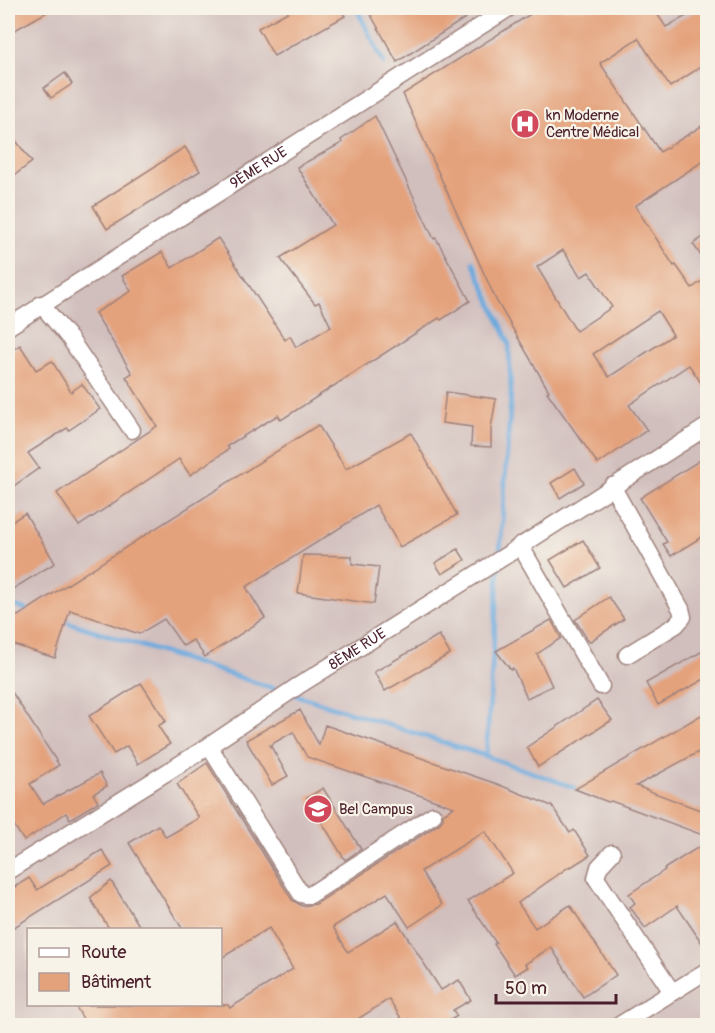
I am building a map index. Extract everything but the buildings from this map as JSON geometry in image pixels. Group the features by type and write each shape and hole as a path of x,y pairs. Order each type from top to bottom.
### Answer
{"street":[{"name":"9ÈME RUE","path":"8,327 509,8"},
{"path":"41,304 70,339 132,430"},
{"name":"8ÈME RUE","path":"8,871 209,746 298,686 708,426"},
{"path":"612,486 681,609 683,617 676,625 627,655"},
{"path":"520,545 600,686"},
{"path":"209,746 301,894 304,895 310,895 433,815"},
{"path":"612,853 599,867 596,878 672,992"},
{"path":"618,1026 708,970"}],"shaded area":[{"path":"8,8 707,8 707,1025 8,1025"}],"waterway":[{"path":"356,8 384,63"},
{"path":"473,262 509,343 511,395 500,553"},
{"path":"486,756 499,565"},
{"path":"8,603 33,612"},
{"path":"61,620 282,691"},
{"path":"293,694 486,756 581,790"}],"place":[{"name":"kn Moderne Centre Médical","path":"525,124"},
{"name":"Bel Campus","path":"318,809"}]}
